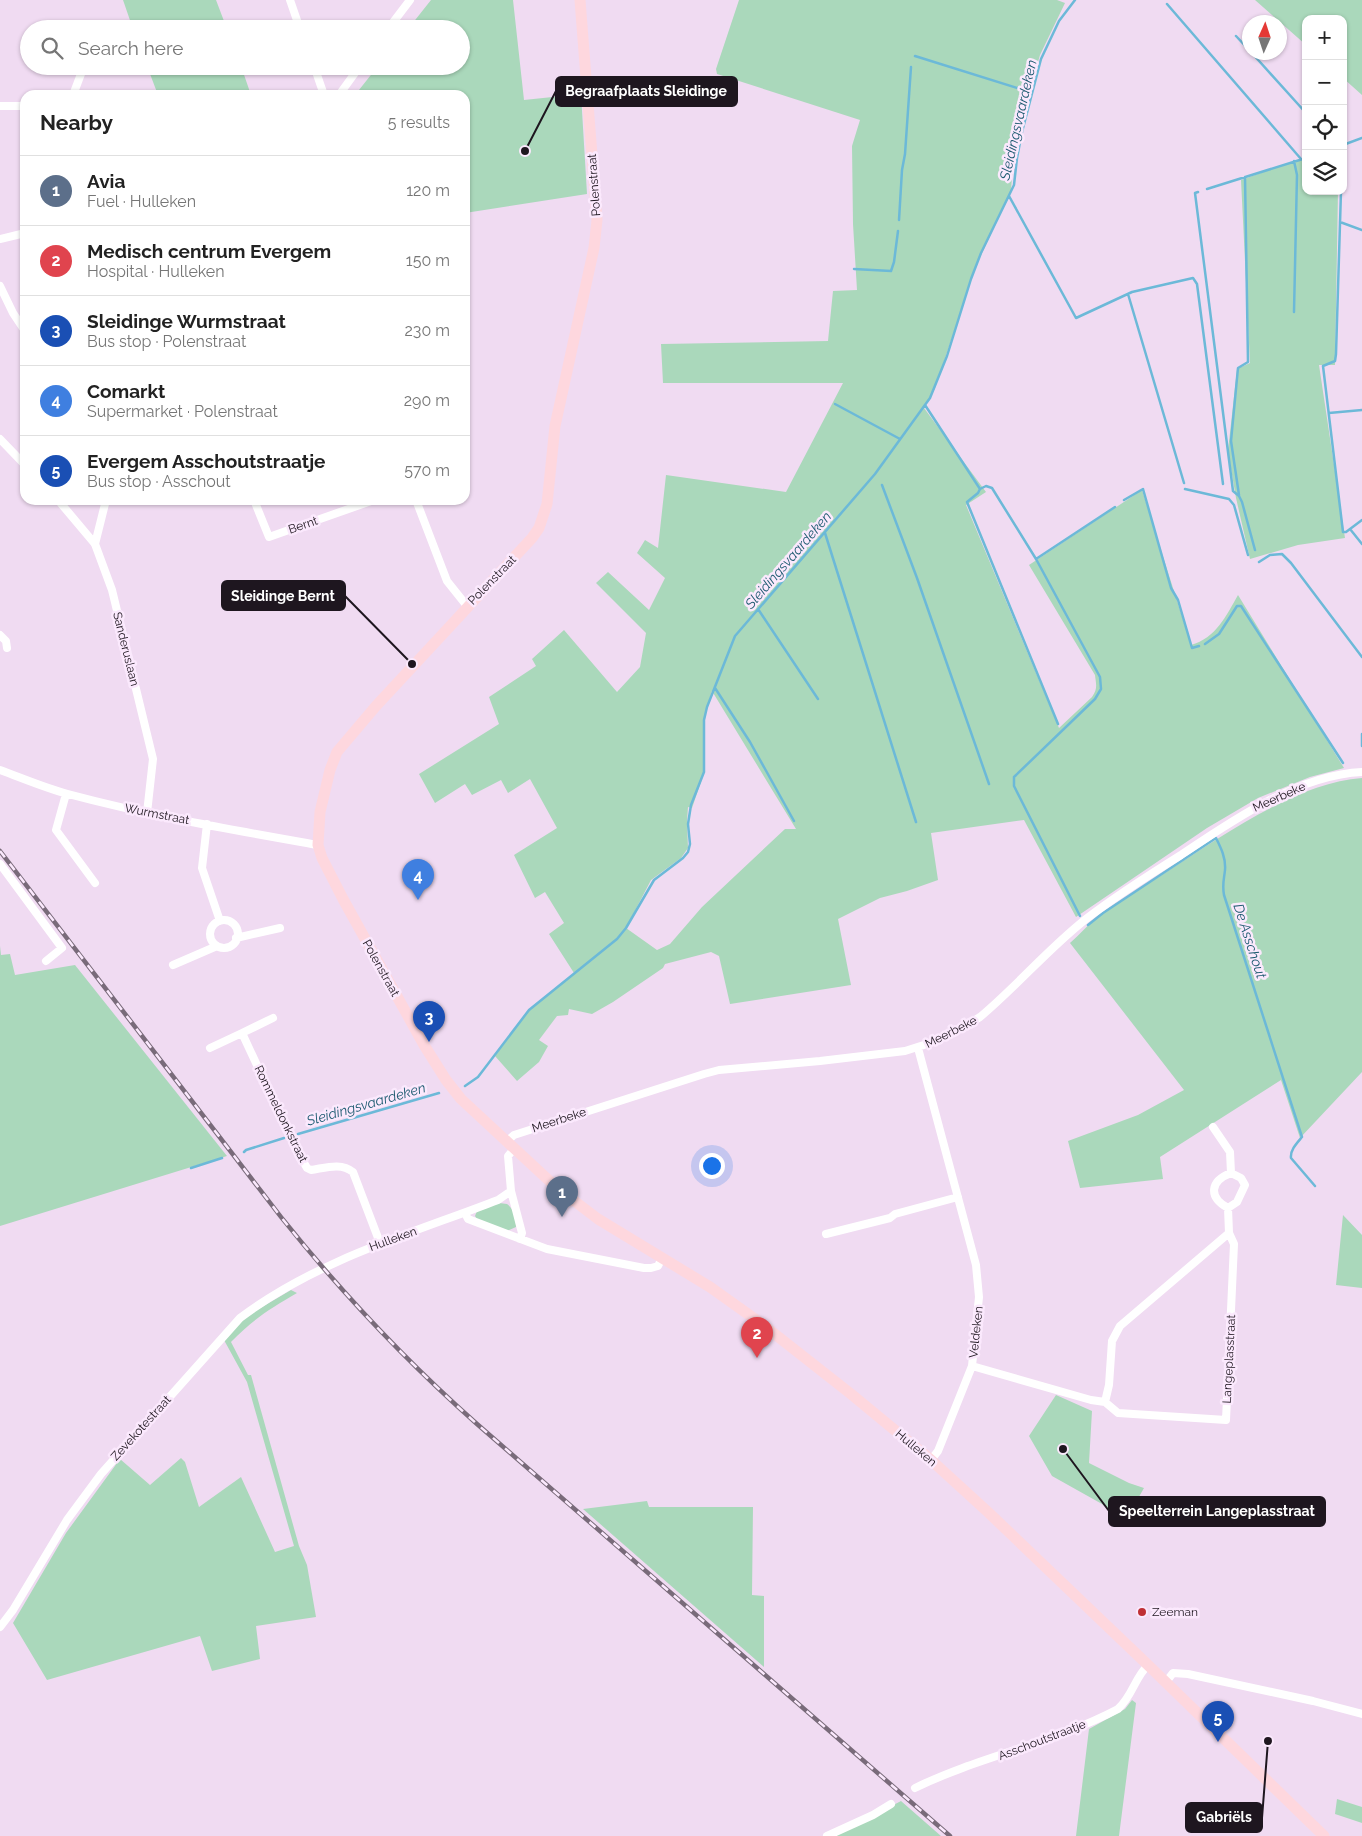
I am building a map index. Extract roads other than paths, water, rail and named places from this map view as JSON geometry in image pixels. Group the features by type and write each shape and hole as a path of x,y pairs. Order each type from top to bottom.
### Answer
{"main road":[{"name":"Polenstraat","path":"453,1088 424,1045 327,871 318,845 320,812 330,770 337,752 467,606 532,538 539,528 547,504 555,426 594,248 597,220 580,0"},
{"name":"Hulleken","path":"453,1088 472,1110 510,1146 582,1208 710,1287 762,1324 931,1460 1148,1664 1322,1834"}],"street":[{"path":"290,0 297,20"},
{"path":"395,20 410,0"},
{"path":"74,90 80,75"},
{"path":"317,75 322,90"},
{"path":"343,90 353,75"},
{"path":"0,106 20,106"},
{"path":"0,238 20,234"},
{"path":"0,286 20,324"},
{"path":"0,439 20,460"},
{"name":"Sanderuslaan","path":"62,505 95,544 112,590 153,759 147,813"},
{"path":"95,544 105,505"},
{"name":"Bernt","path":"256,505 268,537 360,505"},
{"path":"418,505 447,582 467,606"},
{"path":"0,635 6,641 7,648"},
{"name":"Wurmstraat","path":"0,770 66,794 147,813 318,845"},
{"name":"Meerbeke","path":"510,1146 514,1135 719,1070 820,1061 918,1048 962,1028 980,1017 1086,920 1137,883 1250,809 1328,777 1362,772"},
{"path":"66,794 56,830 94,883"},
{"path":"207,824 202,868 220,921"},
{"path":"0,864 62,948 46,961"},
{"path":"220,921 227,921 234,925 237,931 236,938 230,946 221,948 212,940 210,933 214,925 220,921"},
{"path":"236,938 280,928"},
{"path":"173,965 217,946"},
{"path":"210,1048 273,1018"},
{"name":"Rommeldonkstraat","path":"242,1033 303,1164 311,1170 341,1166 353,1172 380,1243"},
{"name":"Veldeken","path":"918,1048 976,1265 979,1296 972,1366 938,1451 931,1460"},
{"path":"1213,1127 1230,1152 1231,1173"},
{"path":"510,1146 508,1156 511,1191 522,1233 520,1240"},
{"path":"1231,1173 1241,1178 1245,1185 1237,1202 1228,1208 1219,1203 1214,1197 1214,1189 1223,1176 1231,1173"},
{"name":"Hulleken","path":"323,1269 380,1243 498,1200 511,1191"},
{"path":"826,1234 890,1218 895,1214 958,1197"},
{"name":"Langeplasstraat","path":"972,1366 1091,1400 1105,1402 1118,1413 1226,1420 1234,1244 1229,1234 1228,1208"},
{"path":"464,1213 468,1219 547,1249 644,1268 658,1266 662,1258"},
{"path":"1105,1402 1109,1385 1112,1341 1120,1326 1229,1234"},
{"name":"Zevekotestraat","path":"0,1627 13,1610 67,1520 101,1474 229,1328 263,1302 323,1269"},
{"name":"Asschoutstraatje","path":"915,1788 932,1780 1040,1742 1112,1712 1127,1701 1139,1674 1148,1664"},
{"path":"1166,1682 1173,1673 1188,1674 1313,1701 1362,1714"},
{"path":"828,1836 873,1815 891,1804"}],"waterway":[{"name":"Sleidingsvaardeken","path":"465,1086 478,1077 529,1010 617,939 626,928 654,880 688,852 690,844 688,824 691,805 704,772 704,720 707,707 735,636 875,474 930,398 947,356 981,253 1014,185 1022,132 1041,59 1059,21 1075,0"},
{"path":"1167,4 1301,159"},
{"path":"1236,36 1242,42"},
{"path":"915,56 1027,91"},
{"path":"1258,60 1302,109"},
{"path":"899,220 911,67"},
{"path":"1347,144 1362,138"},
{"path":"1207,189 1302,159"},
{"path":"1294,161 1297,175 1294,312"},
{"path":"1239,495 1231,441 1238,368 1248,362 1245,177"},
{"path":"1198,192 1195,193 1233,491 1242,502 1255,550"},
{"path":"1341,195 1336,354 1335,361 1323,366 1343,532 1346,532 1362,520"},
{"path":"1009,196 1076,318 1132,292 1193,278 1197,284 1223,484"},
{"path":"1340,222 1362,230"},
{"path":"854,269 891,271 898,231"},
{"path":"1128,294 1184,483"},
{"path":"835,404 900,439"},
{"name":"De Asschout","path":"925,405 980,489 986,486 992,488 1036,559 1100,677 1101,689 1095,699 1014,777 1014,786 1080,916"},
{"path":"1329,413 1362,410"},
{"path":"882,485 917,578 989,784"},
{"path":"980,489 967,502 1058,724"},
{"path":"1124,500 1143,489 1171,588 1178,600 1192,648 1199,646"},
{"path":"1185,489 1229,499 1234,505 1248,555"},
{"path":"1036,559 1115,507"},
{"path":"1350,529 1362,544"},
{"path":"825,533 916,822"},
{"path":"1259,562 1270,555 1282,554 1291,563 1362,657"},
{"path":"1205,644 1219,634 1237,606 1241,606 1343,763"},
{"path":"758,609 818,699"},
{"path":"715,688 750,742 794,821"},
{"path":"1362,734 1362,746"},
{"name":"De Asschout","path":"1088,925 1216,838 1225,861 1224,895 1302,1137 1293,1149 1291,1158 1315,1186"},
{"name":"Sleidingsvaardeken","path":"298,1134 439,1093"},
{"name":"Sleidingsvaardeken","path":"244,1152 284,1138"},
{"name":"Sleidingsvaardeken","path":"191,1168 222,1158"}],"railway":[{"path":"0,851 281,1217 327,1272 400,1351 477,1424 950,1836"}],"place":[{"name":"Begraafplaats Sleidinge","path":"525,151"},
{"name":"Sleidinge Bernt","path":"412,664"},
{"name":"Comarkt","path":"418,900"},
{"name":"Sleidinge Wurmstraat","path":"429,1042"},
{"name":"Avia","path":"562,1217"},
{"name":"Medisch centrum Evergem","path":"757,1358"},
{"name":"Speelterrein Langeplasstraat","path":"1063,1449"},
{"name":"Zeeman","path":"1142,1612"},
{"name":"Gabriëls","path":"1268,1741"},
{"name":"Evergem Asschoutstraatje","path":"1218,1742"}]}
